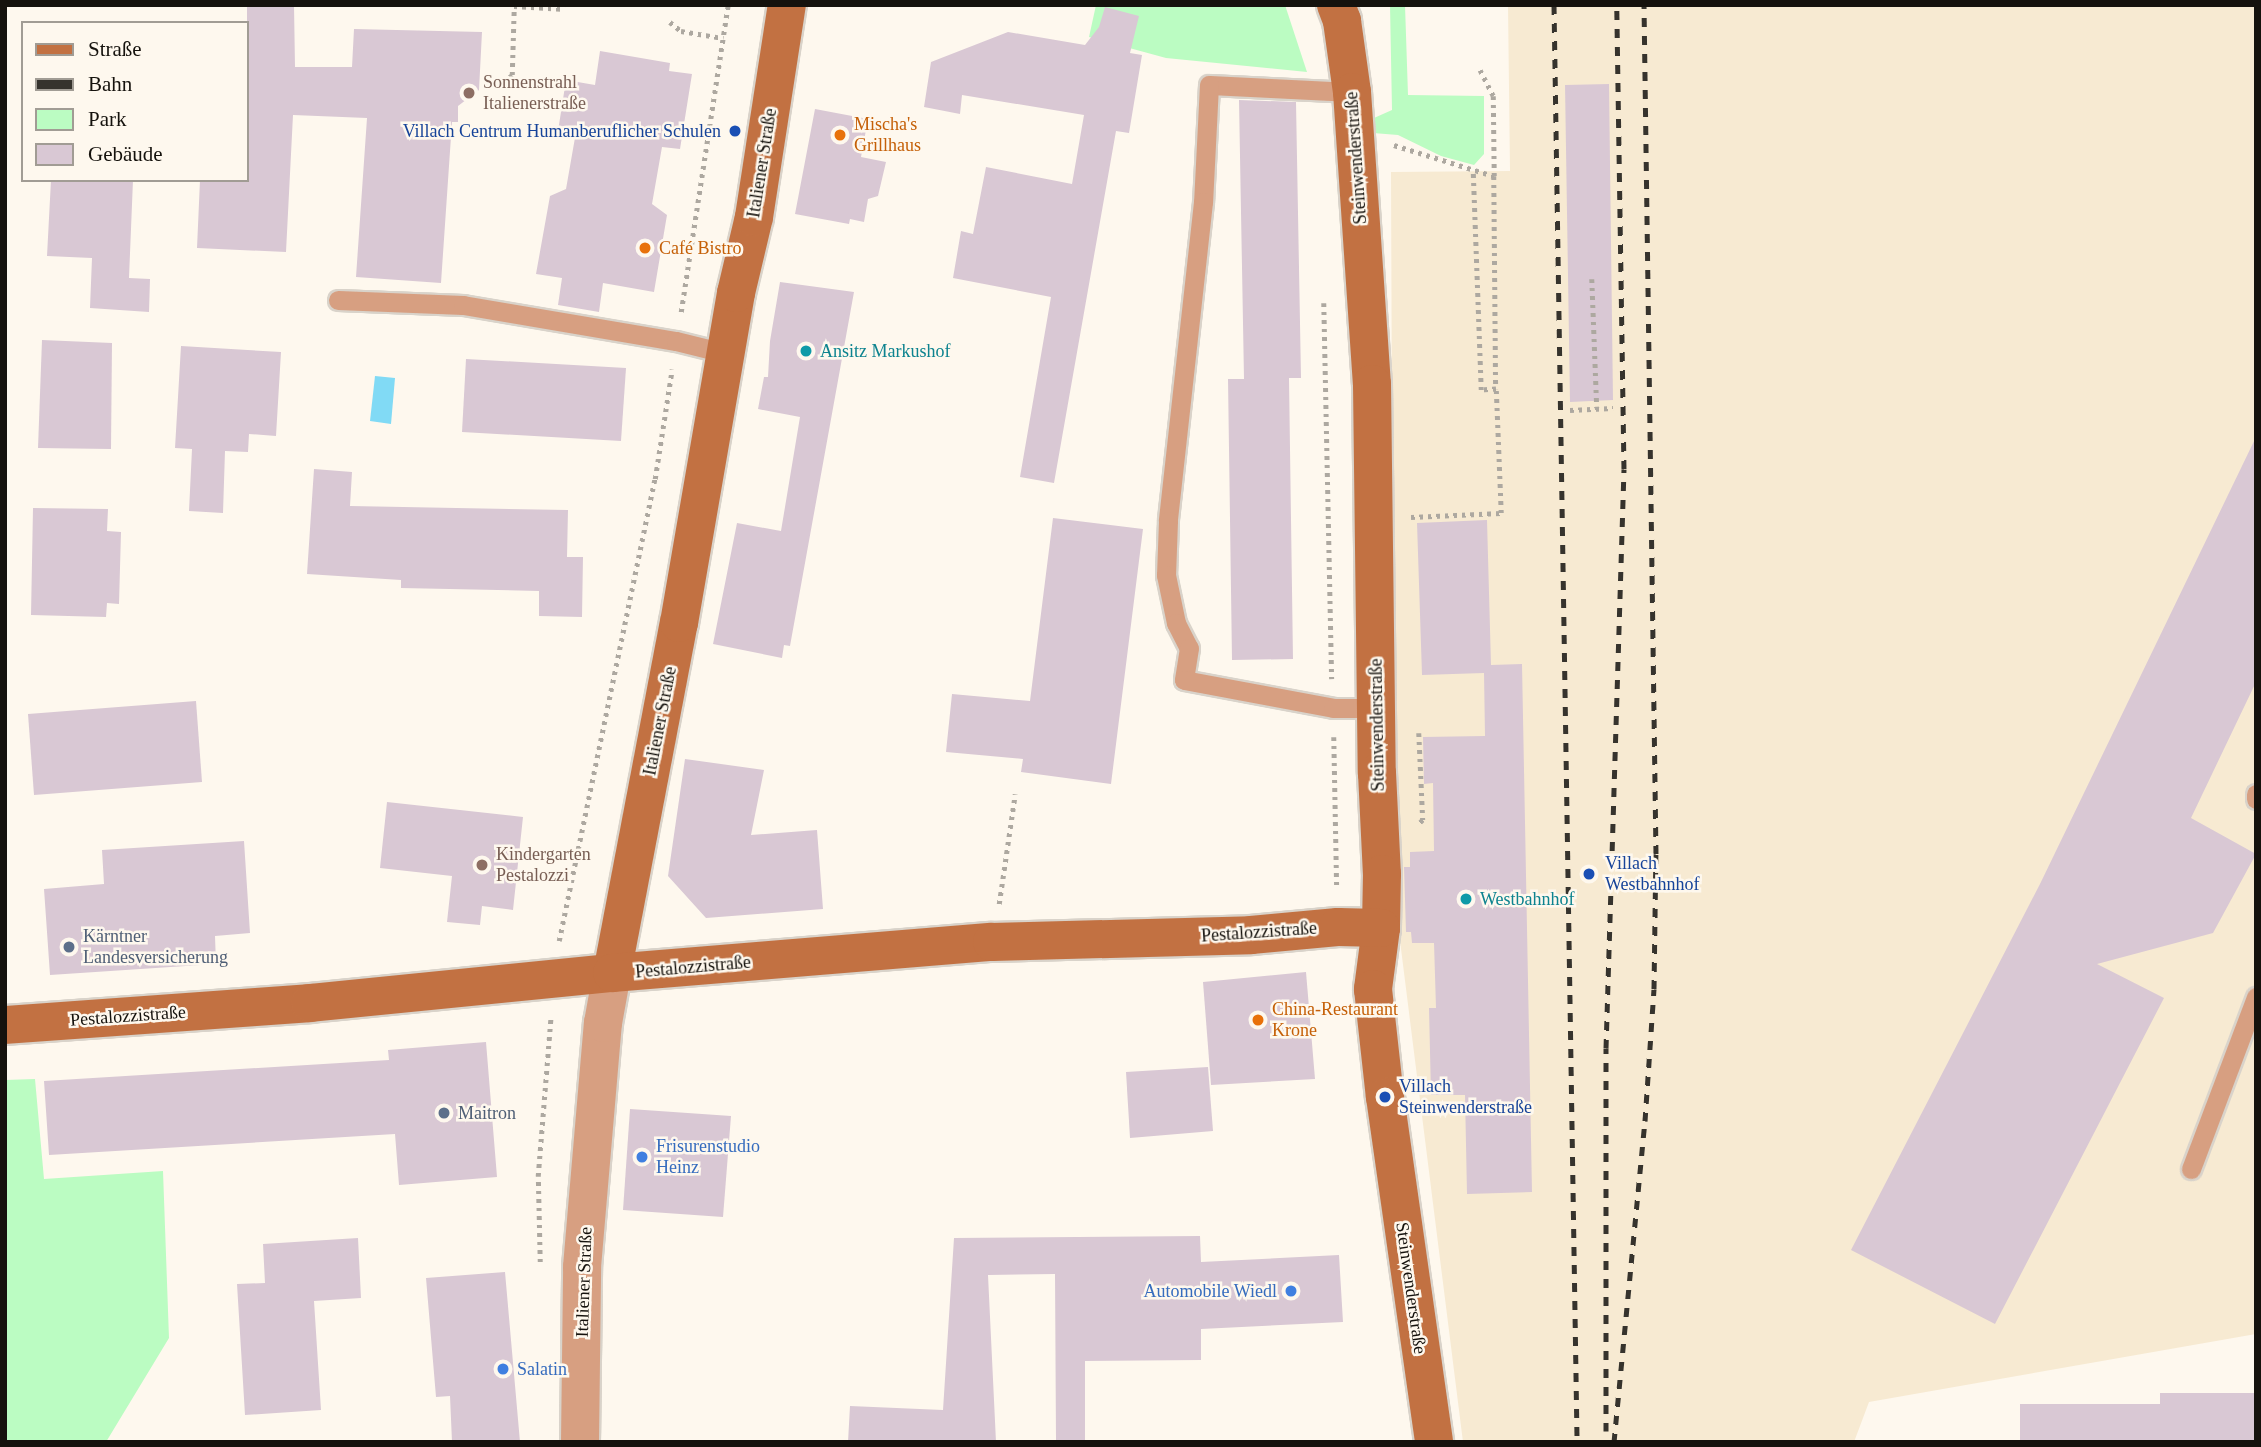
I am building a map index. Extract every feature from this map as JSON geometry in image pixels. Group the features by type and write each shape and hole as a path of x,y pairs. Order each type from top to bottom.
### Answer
{"street":[{"name":"Italiener Straße","path":"580,1442 582,1267 603,1023 736,293 754,217 787,5"},
{"name":"Steinwenderstraße","path":"1335,5 1342,21 1352,92 1372,384 1381,928 1373,989 1385,1097 1434,1442"},
{"name":"Pestalozzistraße","path":"5,1025 310,1003 612,973 992,942 1251,935 1338,927 1381,928"}],"lane":[{"path":"1352,92 1209,85 1203,202 1168,521 1166,575 1176,623 1189,648 1184,680 1333,708 1376,708"},
{"path":"338,300 463,304 676,341 727,354"},
{"path":"2191,1169 2256,997"}],"path":[{"path":"560,934 655,479 728,5"},
{"path":"497,89 512,75 514,6 565,9"},
{"path":"670,22 681,31 723,38"},
{"path":"1408,517 1501,513 1496,389 1493,96 1480,70"},
{"path":"1355,142 1382,141 1494,176"},
{"path":"1473,170 1481,390 1496,389"},
{"path":"1592,279 1597,408"},
{"path":"1324,295 1337,890"},
{"path":"1570,410 1613,408"},
{"path":"1414,830 1423,820 1418,724"},
{"path":"997,916 1015,794"},
{"path":"541,1274 538,1176 552,1014"}],"shaded area":[{"name":"Villach Westbahnhof","path":"1508,5 2256,5 2256,1334 1869,1402 1854,1442 1463,1442 1399,933 1393,700 1391,172 1510,171"}],"green space":[{"path":"1096,5 1285,5 1307,72 1166,58 1089,37"},
{"path":"1390,5 1405,5 1408,95 1484,96 1484,154 1474,165 1441,156 1398,135 1373,133 1374,118 1392,110"},
{"path":"35,1079 44,1179 163,1171 169,1338 106,1442 5,1442 5,1080"}],"water":[{"path":"375,376 395,378 391,424 370,421"}],"building":[{"path":"247,5 294,5 295,67 352,67 354,29 482,32 479,90 458,106 458,122 452,122 441,283 356,277 367,118 293,115 286,252 197,248 200,182 248,182"},
{"path":"1105,7 1139,16 1130,53 1142,55 1129,133 1116,131 1054,483 1020,477 1051,297 953,278 961,231 973,234 986,167 1072,184 1084,115 962,95 960,114 924,107 931,62 1008,32 1085,45 1099,27"},
{"path":"600,51 670,63 669,71 692,74 680,149 662,147 652,204 667,215 654,292 603,283 599,312 558,305 562,278 536,274 550,196 566,189 576,132 558,131 566,80 595,85"},
{"path":"1609,84 1613,400 1570,402 1565,85"},
{"path":"1239,100 1296,102 1301,378 1289,378 1293,659 1232,660 1228,379 1244,379"},
{"path":"815,109 868,119 861,157 886,162 878,196 868,199 864,222 850,219 849,224 795,214"},
{"path":"51,182 133,182 129,278 150,279 149,312 90,308 92,258 47,256"},
{"path":"780,282 854,292 790,646 784,645 782,658 713,644 737,523 781,531 800,417 758,409 764,377 768,377 770,341"},
{"path":"42,340 112,343 111,449 38,448"},
{"path":"181,346 281,352 276,436 249,434 248,452 225,451 223,513 189,511 192,449 175,448"},
{"path":"466,359 626,368 621,441 462,432"},
{"path":"2256,437 2256,682 2191,818 2256,854 2213,933 2097,964 2164,998 1995,1324 1851,1250 2040,884"},
{"path":"314,469 352,472 350,506 568,510 567,557 583,557 582,617 539,616 539,591 401,588 401,580 307,574"},
{"path":"33,508 108,509 107,531 121,532 119,604 107,603 106,617 31,615"},
{"path":"1053,518 1143,529 1111,784 1021,772 1023,759 946,752 952,694 1030,701"},
{"name":"Westbahnhof","path":"1487,520 1491,665 1522,664 1532,1192 1467,1194 1465,1095 1431,1095 1429,1008 1436,1008 1434,943 1412,943 1411,932 1406,932 1404,867 1410,867 1410,852 1434,851 1433,783 1424,784 1423,737 1485,736 1484,673 1422,675 1417,523"},
{"path":"196,701 202,782 34,795 28,714"},
{"path":"685,759 764,770 751,835 817,830 823,909 706,918 668,876"},
{"path":"387,802 523,817 513,910 482,906 480,925 447,922 452,876 380,868"},
{"path":"244,841 250,933 215,936 216,964 50,975 44,889 104,884 102,850"},
{"name":"China-Restaurant Krone","path":"1306,972 1315,1079 1211,1085 1203,982"},
{"path":"486,1042 497,1177 399,1185 395,1134 49,1155 44,1081 389,1060 388,1050"},
{"path":"1208,1067 1213,1131 1130,1138 1126,1072"},
{"path":"630,1109 731,1116 723,1217 623,1210"},
{"path":"1200,1236 1201,1262 1339,1255 1343,1322 1201,1329 1201,1360 1085,1361 1085,1442 1056,1442 1055,1274 988,1275 996,1442 848,1442 850,1406 943,1410 954,1238"},
{"path":"358,1238 361,1298 314,1301 321,1410 245,1415 237,1284 265,1283 263,1244"},
{"path":"505,1272 520,1442 452,1442 450,1396 436,1397 426,1278"},
{"path":"2160,1393 2256,1393 2256,1442 2020,1442 2020,1404 2160,1404"}],"railway":[{"path":"1554,5 1577,1442"},
{"path":"1606,1431 1606,1048 1624,469 1617,5"},
{"path":"1614,1442 1645,1121 1654,989 1656,854 1644,5"}],"place":[{"name":"Sonnenstrahl Italienerstraße","path":"469,93"},
{"name":"Villach Centrum Humanberuflicher Schulen","path":"735,131"},
{"name":"Mischa's Grillhaus","path":"840,135"},
{"name":"Café Bistro","path":"645,248"},
{"name":"Ansitz Markushof","path":"806,351"},
{"name":"Kindergarten Pestalozzi","path":"482,865"},
{"name":"Villach Westbahnhof","path":"1589,874"},
{"name":"Westbahnhof","path":"1466,899"},
{"name":"Kärntner Landesversicherung","path":"69,947"},
{"name":"China-Restaurant Krone","path":"1258,1020"},
{"name":"Villach Steinwenderstraße","path":"1385,1097"},
{"name":"Maitron","path":"444,1113"},
{"name":"Frisurenstudio Heinz","path":"642,1157"},
{"name":"Automobile Wiedl","path":"1291,1291"},
{"name":"Salatin","path":"503,1369"}]}
